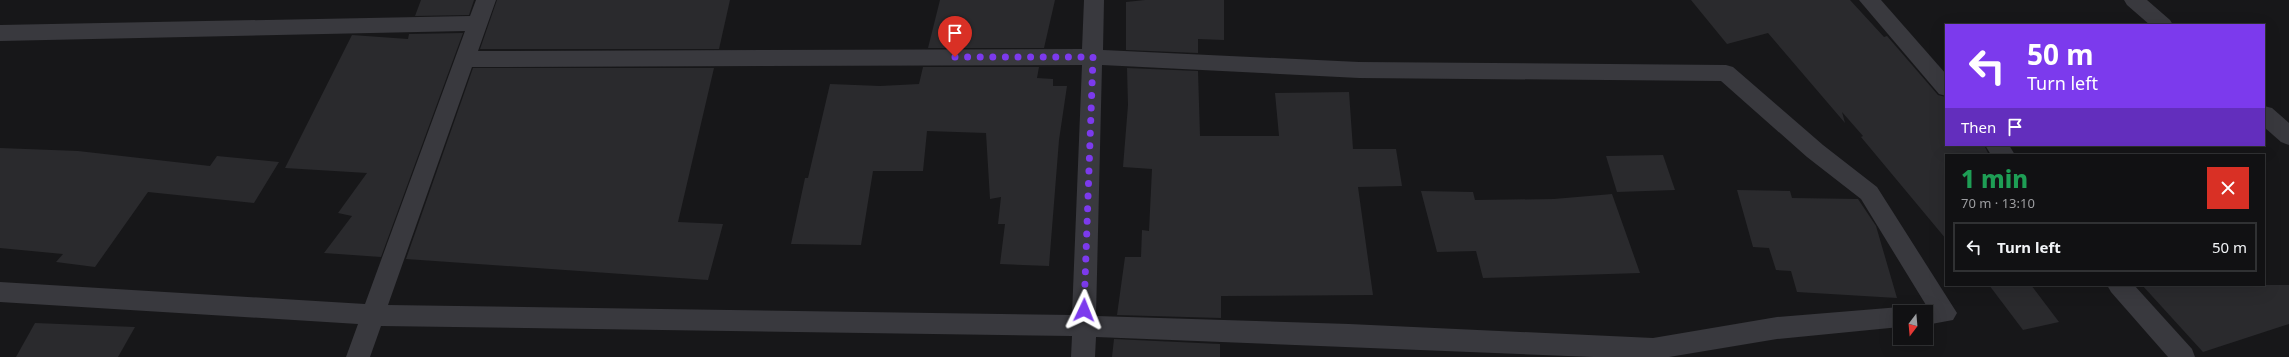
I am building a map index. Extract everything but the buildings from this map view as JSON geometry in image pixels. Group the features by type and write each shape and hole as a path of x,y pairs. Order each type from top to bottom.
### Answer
{"street":[{"path":"358,357 375,315 486,0"},
{"path":"1083,357 1094,0"},
{"path":"1869,0 1945,87"},
{"path":"2134,0 2162,24"},
{"path":"0,33 477,24"},
{"path":"464,59 1093,57 1359,70 1726,73 1816,151 1870,193 1907,256 1945,313 1933,314"},
{"path":"2265,115 2289,136"},
{"path":"1997,146 2003,154"},
{"path":"2120,286 2183,357"},
{"path":"0,292 375,315 1083,326 1349,335 1653,349 1777,328 1893,318"}],"route":[{"path":"955,57 1093,57 1084,310"}]}
